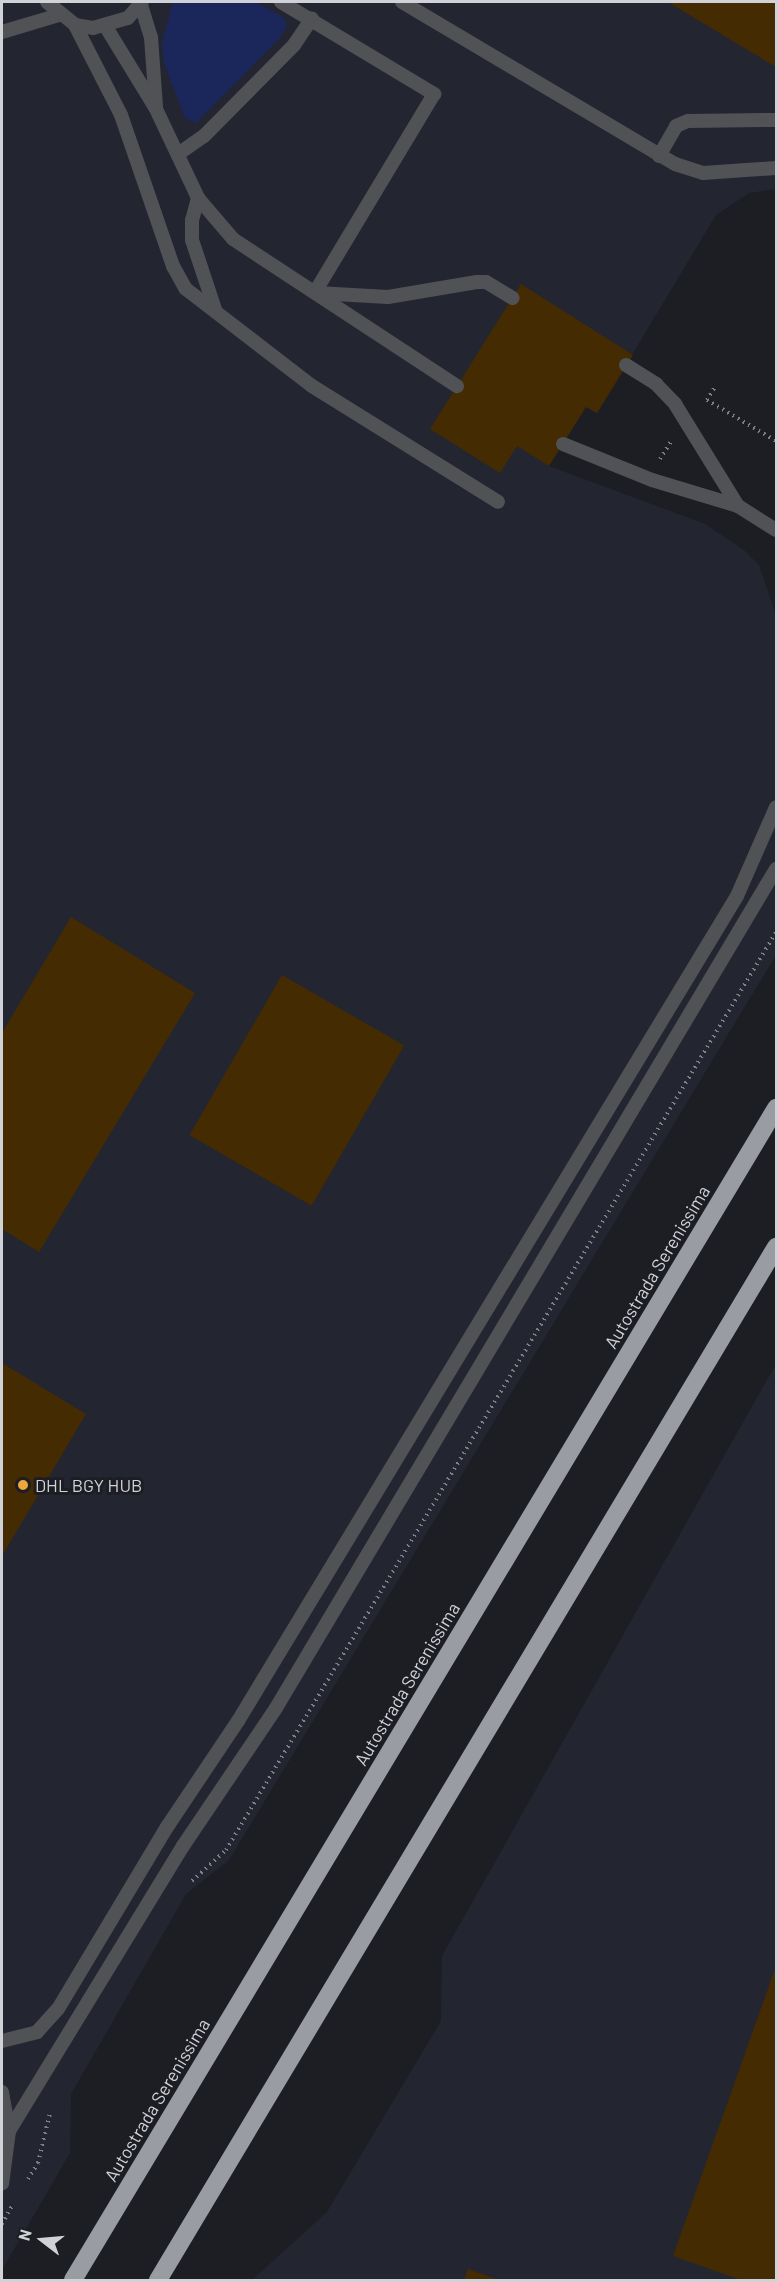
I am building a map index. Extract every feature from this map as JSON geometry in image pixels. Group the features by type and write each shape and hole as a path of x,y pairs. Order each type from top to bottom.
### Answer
{"highway":[{"name":"Autostrada Serenissima","path":"73,2280 777,1108"},
{"path":"158,2280 777,1247"}],"lane":[{"path":"47,2 59,15 75,25 106,27 128,18 141,3"},
{"path":"281,2 312,18 434,94 315,292"},
{"path":"402,2 659,156 704,173 777,168"},
{"path":"141,3 151,37 156,109"},
{"path":"2,32 59,15"},
{"path":"178,154 196,144 278,62 312,18"},
{"path":"75,25 121,115 173,266 186,289 218,317 312,386 498,502"},
{"path":"106,27 156,109 198,198 233,238 457,386"},
{"path":"659,156 676,126 688,121 777,120"},
{"path":"198,198 192,220 192,240 201,276 218,317"},
{"path":"315,292 378,297 486,282 513,298"},
{"path":"626,365 656,384 675,404 738,506"},
{"path":"563,444 652,480 738,506 777,530"},
{"path":"2,2042 37,2032 58,2009 167,1827 238,1721 737,896 777,807"},
{"path":"9,2131 183,1846 276,1708 777,869"},
{"path":"2,2092 9,2131 2,2184"}],"path":[{"path":"698,407 707,400 716,385"},
{"path":"707,400 777,441"},
{"path":"657,464 672,440"},
{"path":"212,1863 226,1850 777,932"}],"shaded area":[{"path":"2,2 776,2 776,189 749,193 716,215 597,413 586,407 549,466 705,524 744,550 759,565 776,615 776,955 229,1860 186,1894 71,2094 70,2153 2,2270"},
{"path":"173,2 255,2 283,17 287,25 280,38 196,123 185,118 164,63 162,43"},
{"path":"776,1364 776,2280 252,2280 327,2212 441,2021 442,1956"}],"building":[{"path":"668,2 776,2 776,67"},
{"path":"521,284 633,355 597,413 586,407 549,466 517,446 500,473 430,429"},
{"path":"71,917 195,993 39,1252 2,1229 2,1033"},
{"path":"282,975 404,1046 312,1206 190,1135"},
{"name":"DHL BGY HUB","path":"2,1363 86,1414 2,1556"},
{"path":"776,1966 776,2280 741,2280 673,2256"},
{"path":"468,2269 499,2280 464,2280"}],"place":[{"name":"DHL BGY HUB","path":"23,1485"}]}
